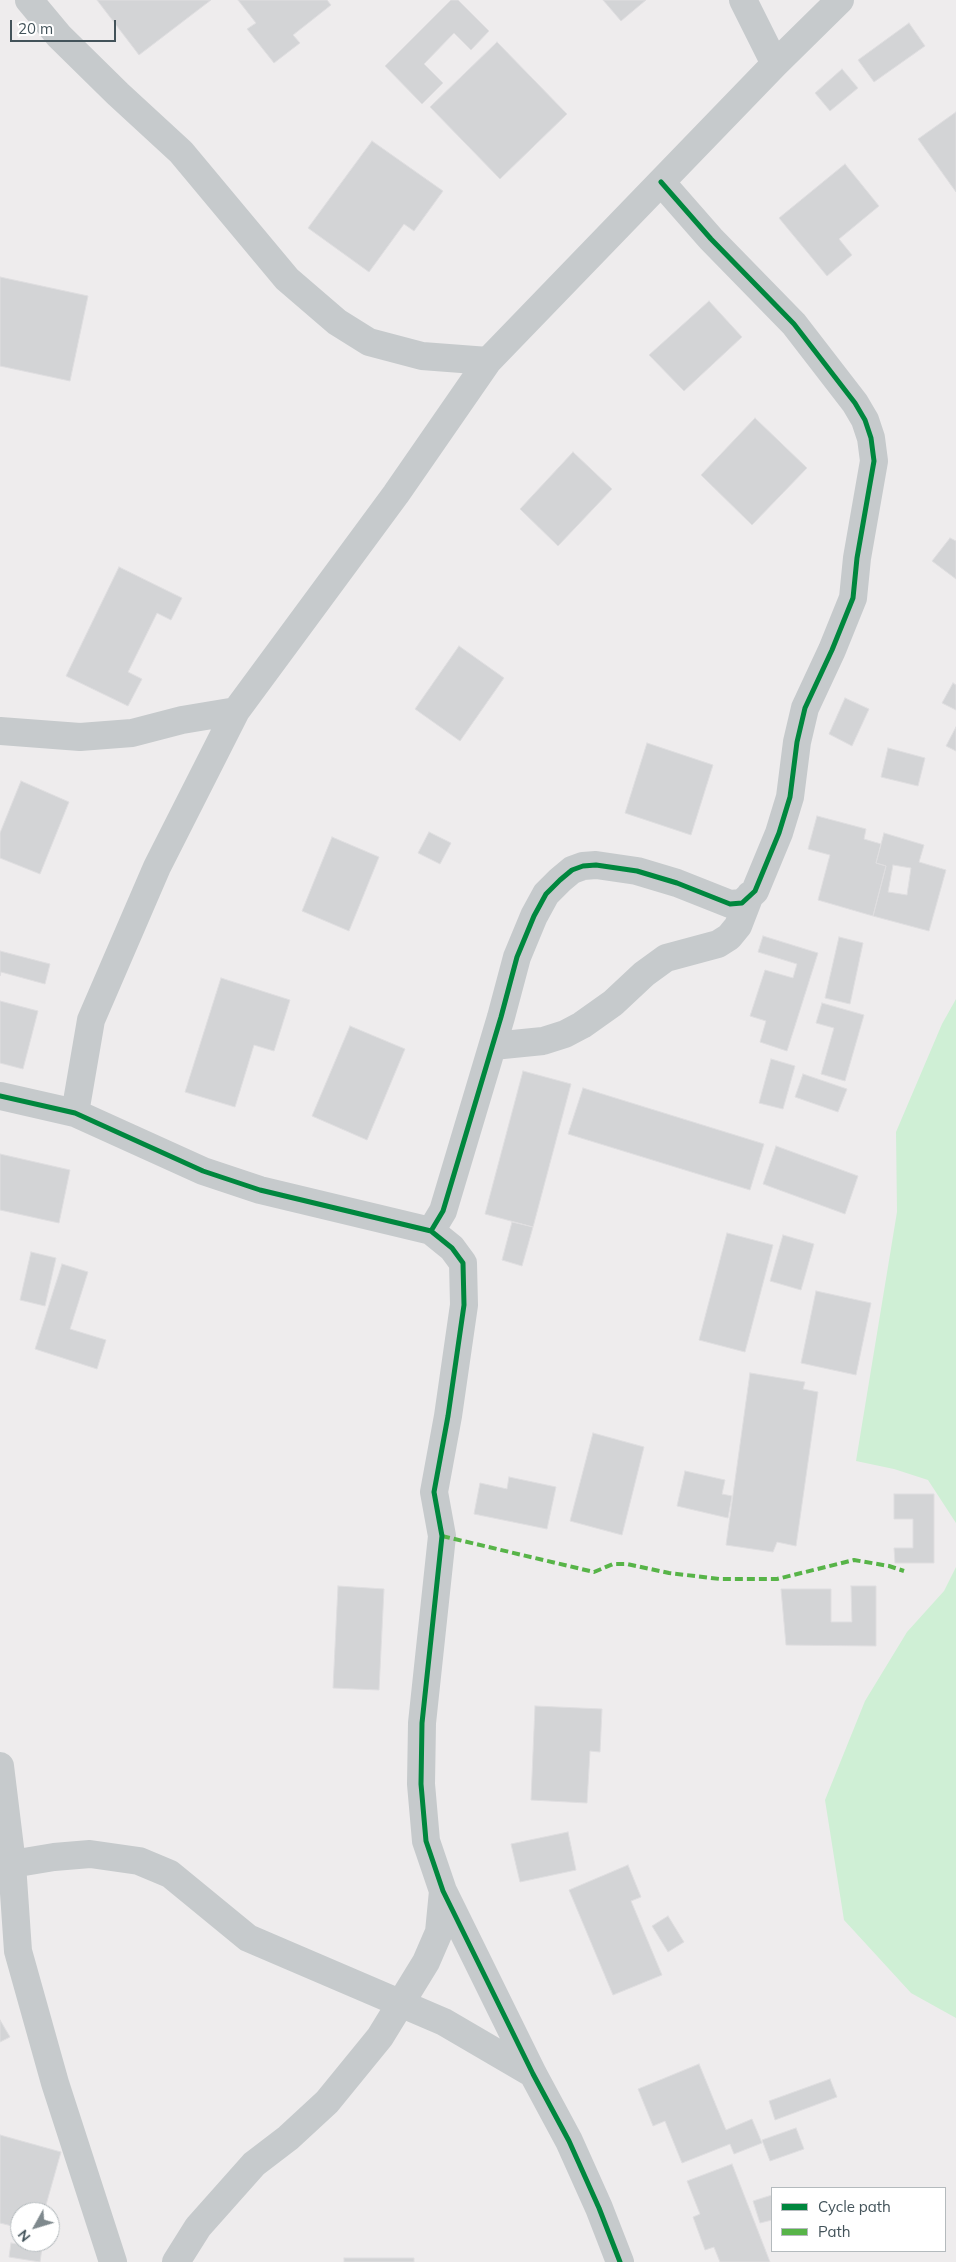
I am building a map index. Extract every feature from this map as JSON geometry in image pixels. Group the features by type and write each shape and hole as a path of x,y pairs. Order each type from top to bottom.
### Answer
{"street":[{"path":"29,0 65,42 181,152 286,279 337,322 369,342 422,356 488,361"},
{"path":"743,0 775,64"},
{"path":"75,1113 91,1020 158,867 236,711 396,494 488,361 775,64 840,0"},
{"path":"431,1231 443,1212 517,957 534,916 546,894 572,870 583,866 596,865 637,870 677,883 730,904 742,903 755,891 765,872 790,797 797,742 805,708 832,650 853,598 857,558 874,461 871,438 865,420 837,379 794,324 660,182"},
{"path":"0,731 80,738 132,733 182,720 236,711"},
{"path":"492,1046 543,1042 582,1025 613,1003 644,974 666,958 718,944 729,937 738,926 750,895"},
{"path":"0,1096 75,1113 202,1171 260,1190 431,1231 452,1248 463,1262 464,1305 448,1416 434,1492 442,1536 422,1724 421,1784 426,1841 443,1891 532,2074 568,2141 599,2208 620,2262"},
{"path":"0,1766 12,1864 9,1948 113,2262"},
{"path":"12,1864 54,1857 90,1854 139,1862 170,1874 248,1938 444,2022 532,2074"},
{"path":"176,2262 198,2227 254,2164 288,2138 327,2102 357,2068 402,2003 426,1962 439,1932 443,1891"}],"green space":[{"path":"956,999 956,1523 928,1480 894,1469 856,1461 897,1212 896,1132 942,1024"},
{"path":"956,1567 956,2018 911,1993 844,1920 825,1800 865,1701 907,1632 944,1591"}],"building":[{"path":"97,0 211,0 139,55"},
{"path":"238,0 327,0 331,5 293,35 300,43 274,63 247,29 256,23"},
{"path":"451,0 458,0 489,31 471,50 454,33 424,64 443,83 422,104 385,66"},
{"path":"603,0 646,0 621,21"},
{"path":"909,23 925,46 874,82 858,60"},
{"path":"497,42 567,114 500,179 430,107"},
{"path":"842,69 858,88 830,111 815,93"},
{"path":"956,112 956,192 918,139"},
{"path":"372,141 443,191 414,231 404,224 369,272 308,228"},
{"path":"845,164 879,206 839,239 852,255 827,276 779,218"},
{"path":"0,277 88,296 70,381 0,366"},
{"path":"709,301 742,337 684,391 649,355"},
{"path":"755,418 807,468 752,525 701,475"},
{"path":"573,452 612,489 558,546 520,509"},
{"path":"950,538 956,541 956,579 932,561"},
{"path":"119,567 182,598 171,620 157,613 128,672 142,679 128,706 66,676"},
{"path":"459,646 504,678 460,741 415,709"},
{"path":"953,683 956,685 956,710 942,703"},
{"path":"845,698 869,709 852,746 829,734"},
{"path":"956,727 956,751 946,746"},
{"path":"647,743 713,765 691,835 625,813"},
{"path":"888,748 925,758 918,786 881,777"},
{"path":"21,781 69,802 40,874 0,858 0,833"},
{"path":"817,816 866,829 864,839 881,844 876,863 886,866 873,916 818,900 830,855 808,849"},
{"path":"429,832 451,843 440,864 418,853"},
{"path":"884,833 924,845 919,862 946,870 929,931 873,916 886,866 876,863","holes":["893,865 911,868 907,895 888,892"]},
{"path":"332,837 379,857 349,931 302,911"},
{"path":"763,936 818,953 787,1051 760,1042 766,1021 750,1016 765,970 793,978 797,964 758,952"},
{"path":"839,937 863,943 850,1004 825,998"},
{"path":"0,951 50,964 45,984 1,972 0,976"},
{"path":"221,978 290,1000 274,1051 254,1045 235,1107 185,1092"},
{"path":"0,1001 38,1011 23,1069 0,1063"},
{"path":"822,1003 864,1015 845,1081 821,1074 834,1028 816,1023"},
{"path":"350,1026 405,1049 367,1140 312,1116"},
{"path":"771,1059 795,1066 783,1109 759,1103"},
{"path":"523,1071 571,1084 533,1227 485,1214"},
{"path":"803,1074 847,1089 838,1112 795,1097"},
{"path":"583,1088 764,1144 750,1190 568,1134"},
{"path":"776,1146 858,1176 845,1214 763,1184"},
{"path":"0,1154 70,1170 59,1223 0,1210"},
{"path":"512,1222 533,1227 522,1266 502,1260"},
{"path":"727,1233 773,1245 745,1352 699,1340"},
{"path":"783,1235 814,1244 801,1290 770,1281"},
{"path":"31,1252 56,1258 45,1306 20,1300"},
{"path":"62,1264 88,1272 70,1329 106,1340 97,1369 35,1349"},
{"path":"816,1291 871,1303 856,1375 801,1363"},
{"path":"750,1373 805,1382 803,1389 818,1392 796,1546 777,1542 773,1552 726,1545"},
{"path":"593,1433 644,1447 622,1535 570,1521"},
{"path":"685,1471 725,1480 722,1494 732,1496 728,1518 677,1506"},
{"path":"509,1477 556,1487 547,1529 474,1514 480,1483 507,1489"},
{"path":"894,1494 934,1494 934,1563 895,1563 894,1548 913,1548 913,1519 894,1519"},
{"path":"338,1586 384,1589 379,1690 333,1688"},
{"path":"851,1586 876,1586 876,1646 786,1645 781,1589 831,1589 831,1622 852,1622"},
{"path":"535,1706 602,1709 600,1752 590,1751 587,1803 531,1800"},
{"path":"568,1832 576,1870 520,1882 511,1844"},
{"path":"628,1865 641,1897 631,1901 662,1975 613,1995 569,1890"},
{"path":"668,1916 684,1942 668,1952 652,1926"},
{"path":"0,2020 10,2037 0,2042"},
{"path":"699,2064 726,2130 752,2119 762,2143 734,2154 730,2144 682,2163 665,2121 653,2126 638,2089"},
{"path":"830,2079 837,2097 775,2120 769,2101"},
{"path":"796,2128 804,2149 770,2161 762,2140"},
{"path":"0,2135 61,2152 47,2202 10,2202 10,2226 0,2223"},
{"path":"732,2164 770,2262 720,2262 714,2247 705,2250 693,2217 700,2214 687,2181"},
{"path":"771,2195 771,2220 760,2223 753,2201"},
{"path":"10,2250 10,2252 41,2252 40,2262 9,2257"},
{"path":"344,2258 414,2258 414,2262 344,2262"}],"marked path":[{"path":"442,1536 594,1572 613,1564 627,1564 669,1573 720,1579 777,1579 854,1560 889,1566 904,1571"}],"cycle path":[{"path":"431,1231 443,1211 517,957 534,916 546,894 572,870 583,866 596,865 637,871 677,883 730,904 742,903 755,891 779,833 790,797 797,742 805,708 832,650 853,598 857,558 874,461 871,438 865,420 855,403 794,324 711,239 661,182"},
{"path":"0,1096 75,1113 203,1171 260,1190 431,1231 452,1248 463,1263 464,1305 448,1416 434,1492 442,1536 422,1723 421,1784 426,1841 443,1891 533,2074 569,2141 599,2208 620,2262"}]}
